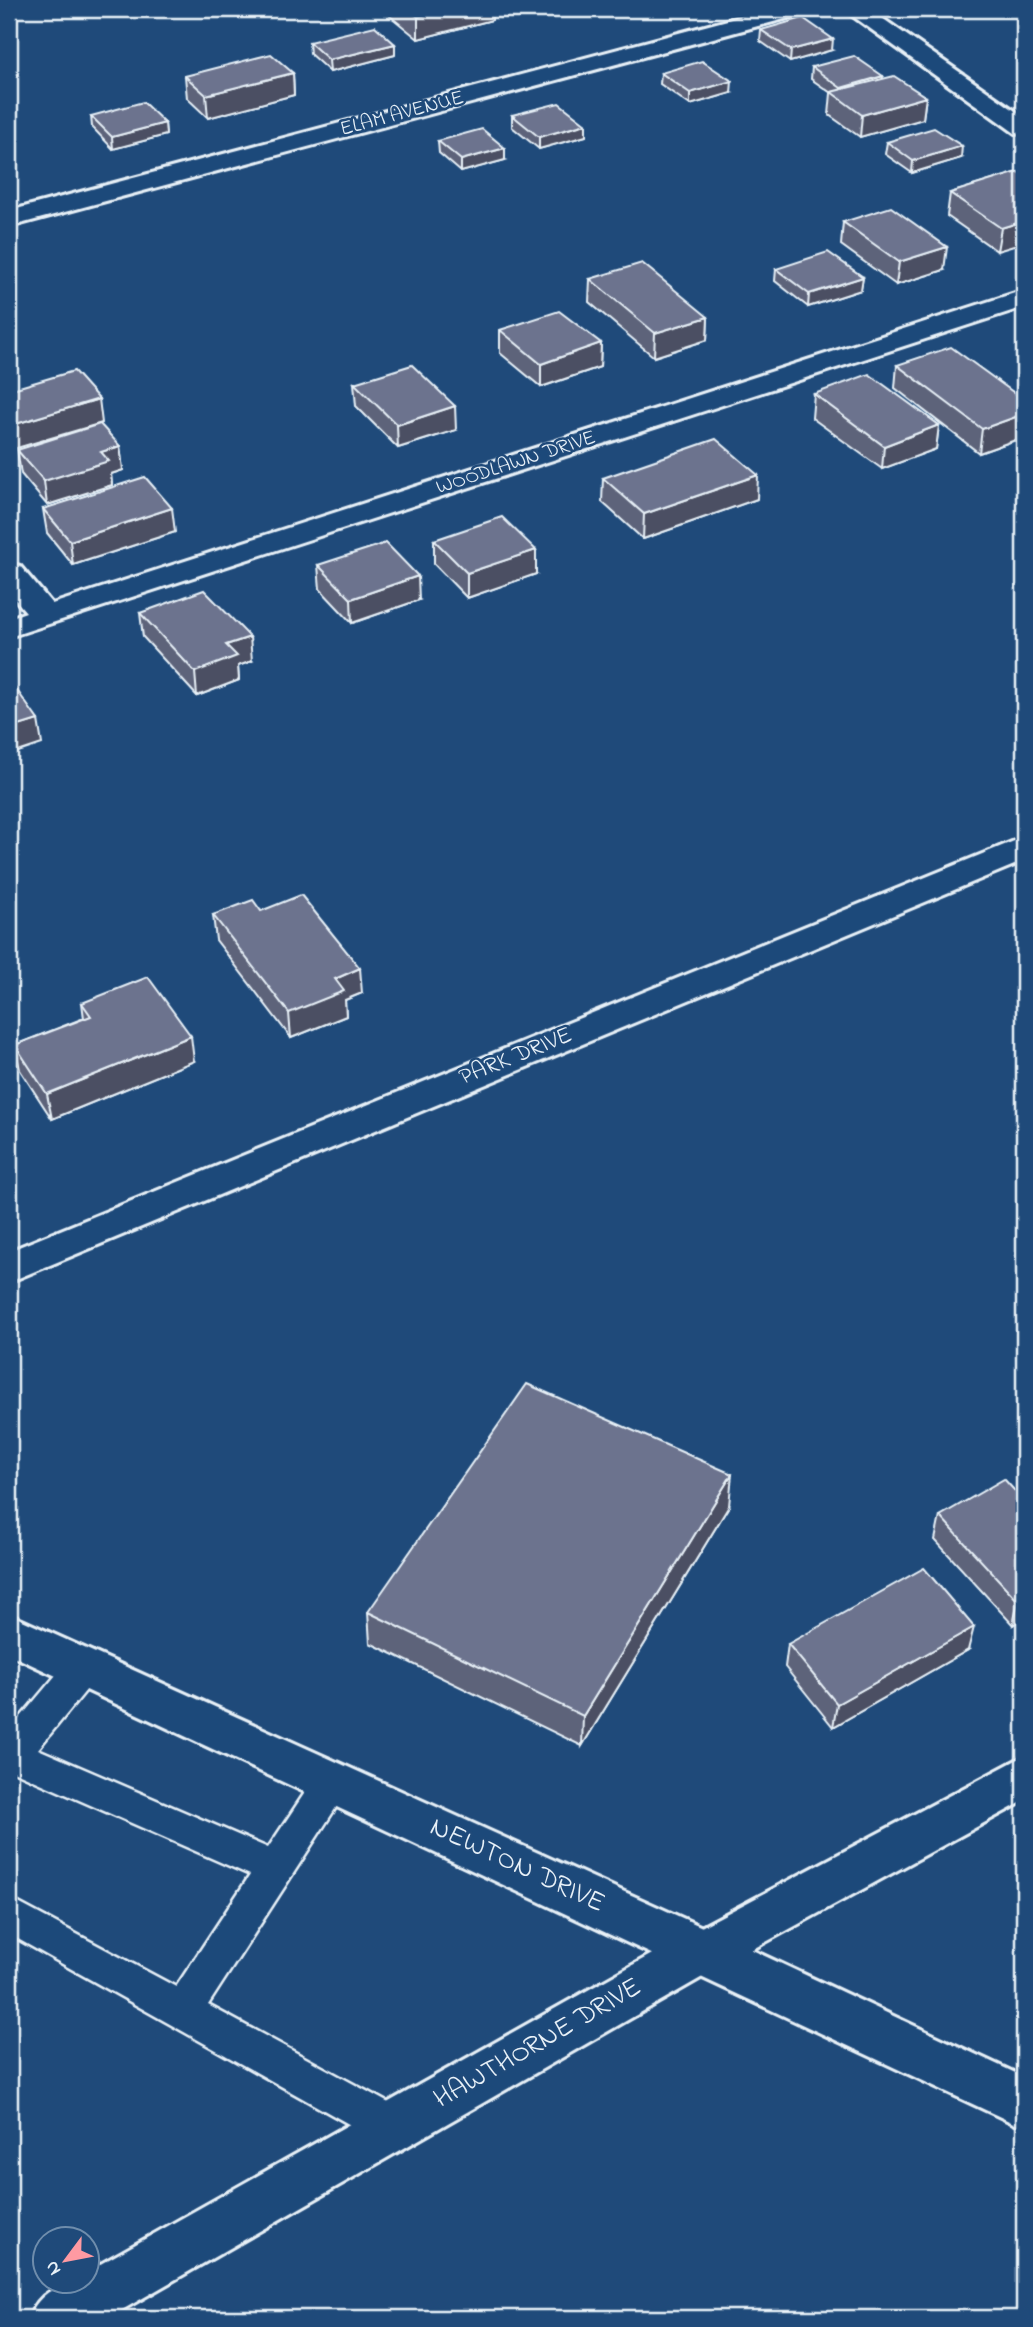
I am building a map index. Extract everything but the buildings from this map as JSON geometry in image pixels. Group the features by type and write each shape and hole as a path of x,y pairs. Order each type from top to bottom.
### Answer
{"street":[{"name":"ELAM AVENUE","path":"9,219 795,9"},
{"path":"854,9 1024,128"},
{"name":"WOODLAWN DRIVE","path":"9,628 1024,298"},
{"path":"9,572 45,616"},
{"name":"PARK DRIVE","path":"9,1267 1024,848"},
{"name":"NEWTON DRIVE","path":"9,1633 703,1951 1024,2103"},
{"name":"HAWTHORNE DRIVE","path":"56,2318 703,1951 1024,1777"}],"lane":[{"path":"84,1667 10,1755 276,1869"},
{"path":"183,2010 333,1781"},
{"path":"9,1915 393,2127"}]}
